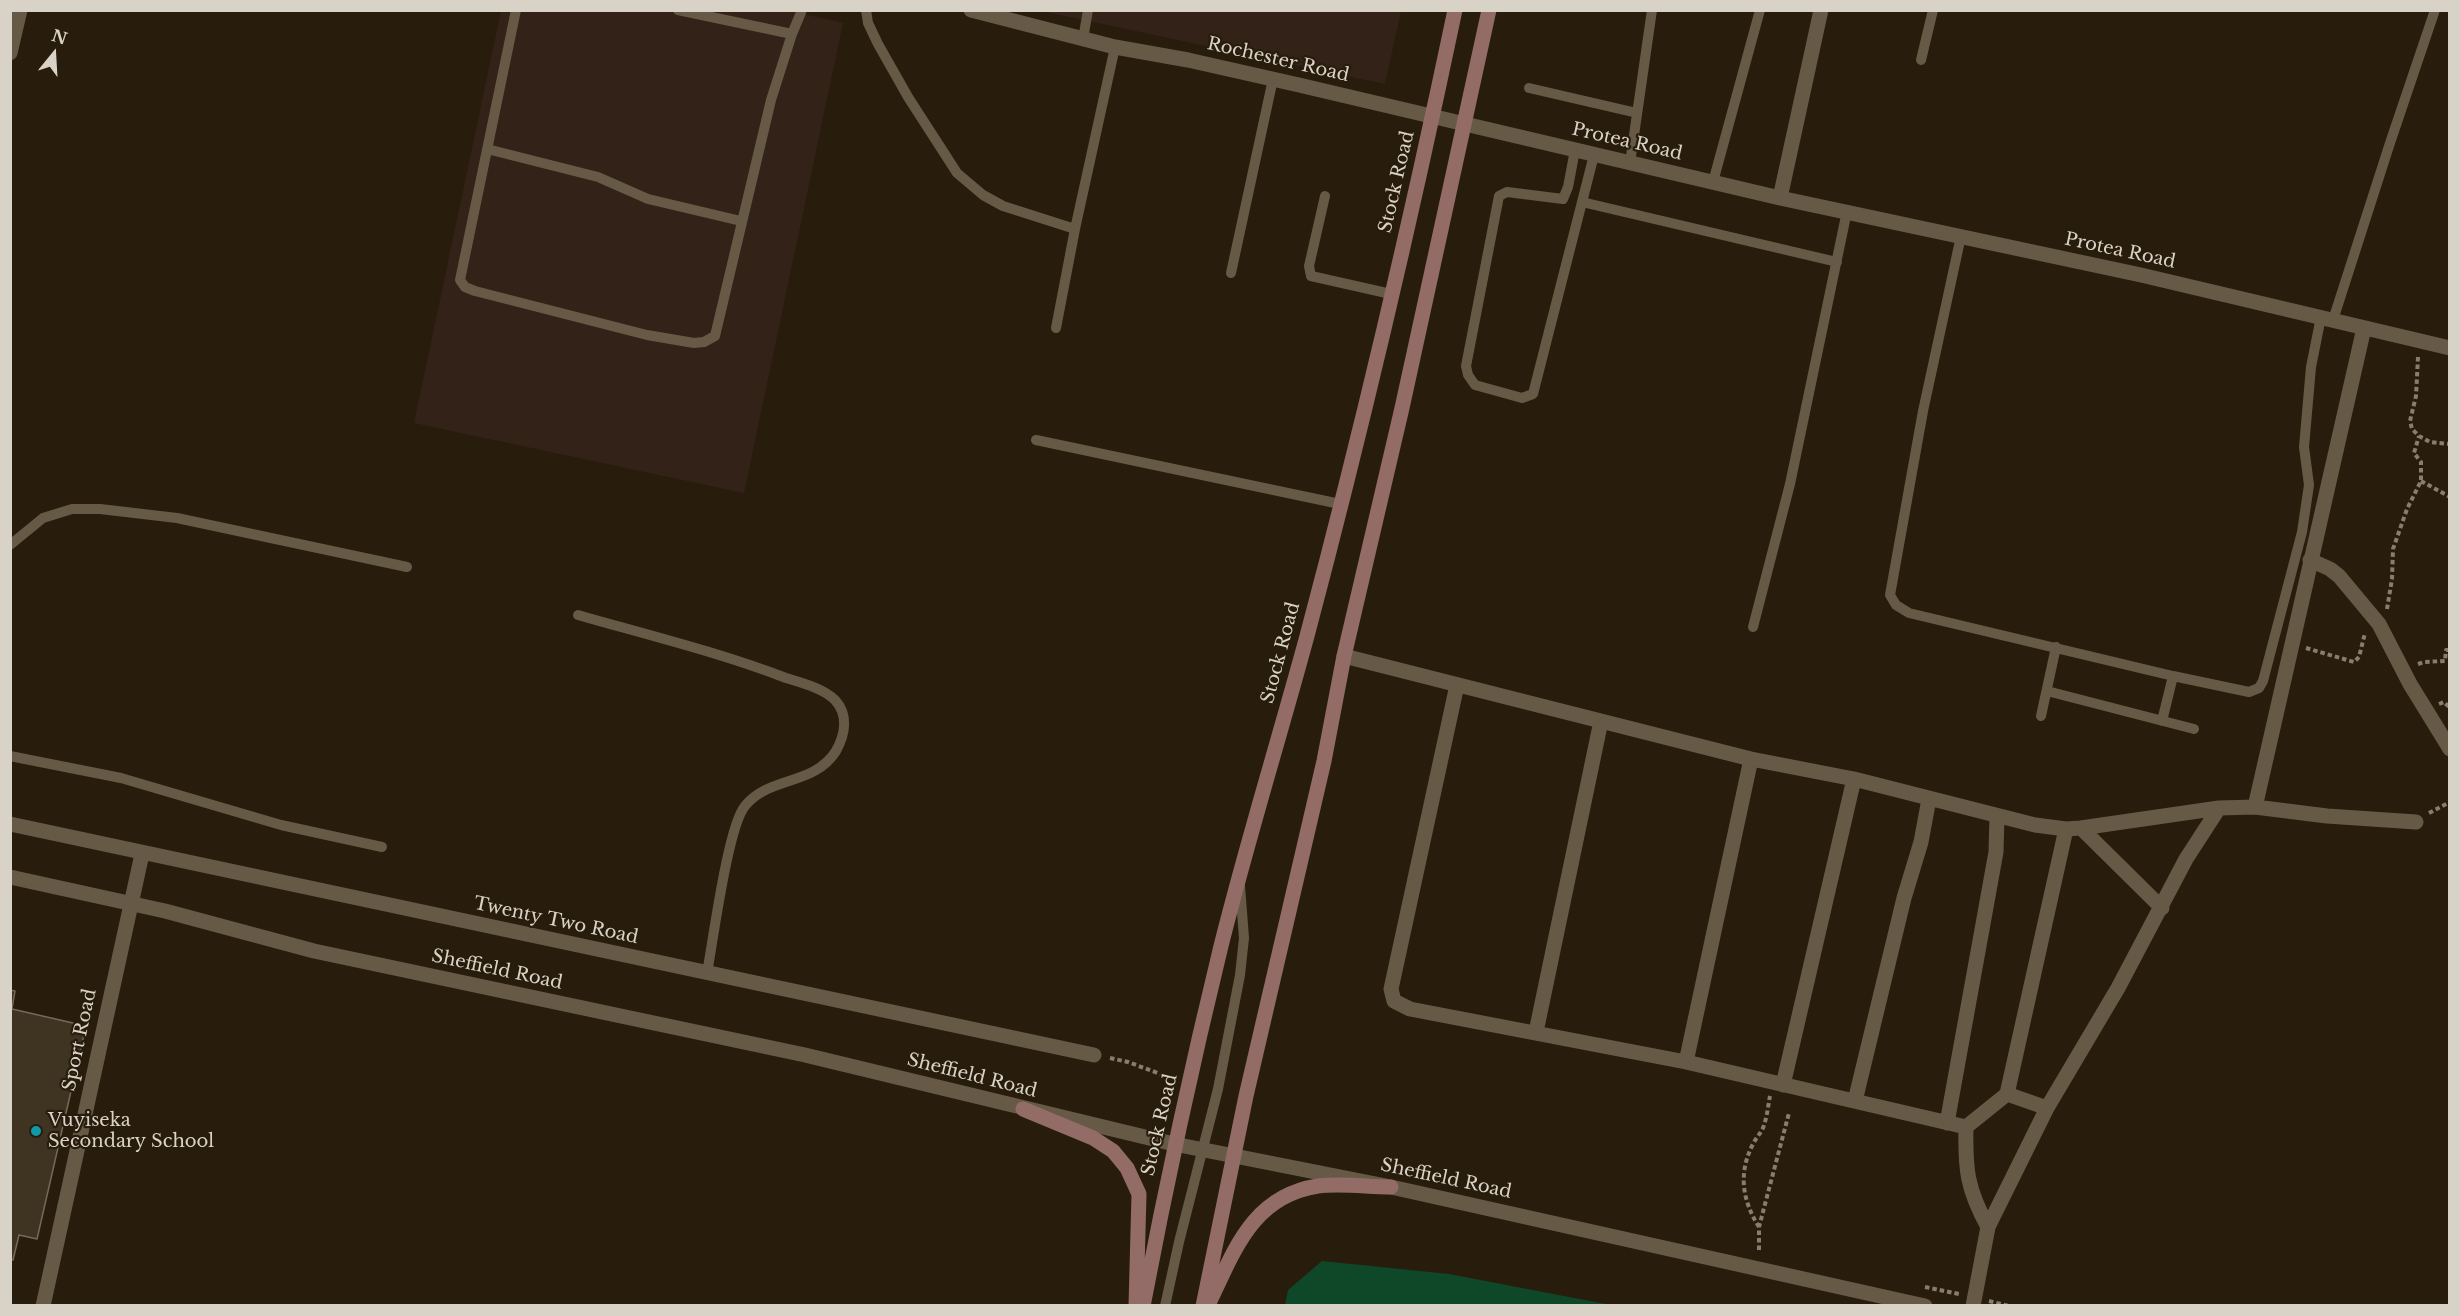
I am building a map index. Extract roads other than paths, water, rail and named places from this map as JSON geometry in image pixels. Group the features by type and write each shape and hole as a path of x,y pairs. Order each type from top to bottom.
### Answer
{"main road":[{"name":"Stock Road","path":"1143,1305 1174,1144 1222,943 1340,504 1391,294 1455,10"},
{"path":"1203,1305 1234,1156 1324,761 1344,656 1489,10"},
{"path":"1023,1109 1093,1138 1113,1151 1128,1168 1139,1194 1136,1305"},
{"path":"1208,1305 1243,1234 1256,1216 1271,1203 1294,1192 1319,1186 1391,1187"}],"street":[{"path":"10,53 20,10"},
{"name":"Rochester Road","path":"971,10 1115,47 1188,60 1465,124"},
{"path":"1780,198 1821,10"},
{"name":"Protea Road","path":"1465,124 1780,198 1961,236 2450,348"},
{"path":"2255,807 2364,328"},
{"path":"2310,560 2330,569 2338,576 2374,619 2436,730 2450,749"},
{"path":"1344,656 1751,759 1854,780 2035,825 2074,828 2219,808 2255,807 2327,816 2416,822"},
{"path":"1457,685 1390,989 1395,1001 1410,1009 1686,1062 1966,1127"},
{"path":"1536,1032 1601,721"},
{"path":"1686,1062 1751,759"},
{"path":"1778,1084 1854,780"},
{"path":"1855,1101 1904,898 1921,842 1929,799"},
{"path":"1973,1305 1988,1227 2047,1108 2118,988 2186,859 2219,808"},
{"path":"1947,1123 1996,852 1997,816"},
{"name":"Twenty Two Road","path":"10,824 142,854 1094,1055"},
{"path":"2074,828 2162,908"},
{"path":"1988,1227 1973,1200 1968,1182 1965,1160 1966,1127 2007,1094 2074,828"},
{"name":"Sport Road","path":"43,1305 129,902 142,854"},
{"name":"Sheffield Road","path":"10,877 129,902 314,951 805,1055 1174,1144 1391,1187 1925,1305"},
{"path":"2007,1094 2047,1108"}],"lane":[{"path":"516,10 460,280 465,287 475,291 648,335 704,342 715,336 771,100 802,10"},
{"path":"678,10 792,34"},
{"path":"866,10 868,23 908,97 957,173 983,195 1002,206 1075,228"},
{"path":"1083,39 1088,10"},
{"path":"1630,163 1652,10"},
{"path":"1713,182 1760,10"},
{"path":"1921,60 1933,10"},
{"path":"1961,236 1923,411 1890,595 1896,605 1909,613 2249,692 2259,687 2263,681 2302,532 2308,485 2304,447 2312,367 2435,10"},
{"path":"1056,328 1075,228 1115,47"},
{"path":"1231,273 1273,79"},
{"path":"1528,88 1637,113"},
{"path":"487,149 598,177 648,199 741,221"},
{"path":"1575,150 1568,187 1563,199 1507,192 1498,196 1466,366 1469,379 1475,385 1522,398 1533,394 1594,155"},
{"path":"1325,196 1309,266 1311,276 1391,294"},
{"path":"1582,202 1837,262"},
{"path":"1753,627 1790,484 1847,212"},
{"path":"1036,440 1340,504"},
{"path":"10,545 43,518 72,509 100,509 177,518 407,567"},
{"path":"578,615 742,661 831,697 838,703 843,715 843,737 827,762 816,772 776,786 744,806 736,822 731,844 707,973"},
{"path":"2041,716 2056,647"},
{"path":"2162,721 2173,676"},
{"path":"2046,691 2194,729"},
{"path":"10,756 121,778 281,825 382,847"},
{"path":"1165,1305 1218,1089 1243,958 1244,938 1239,882"}],"place":[{"name":"Vuyiseka Secondary School","path":"36,1131"}]}
